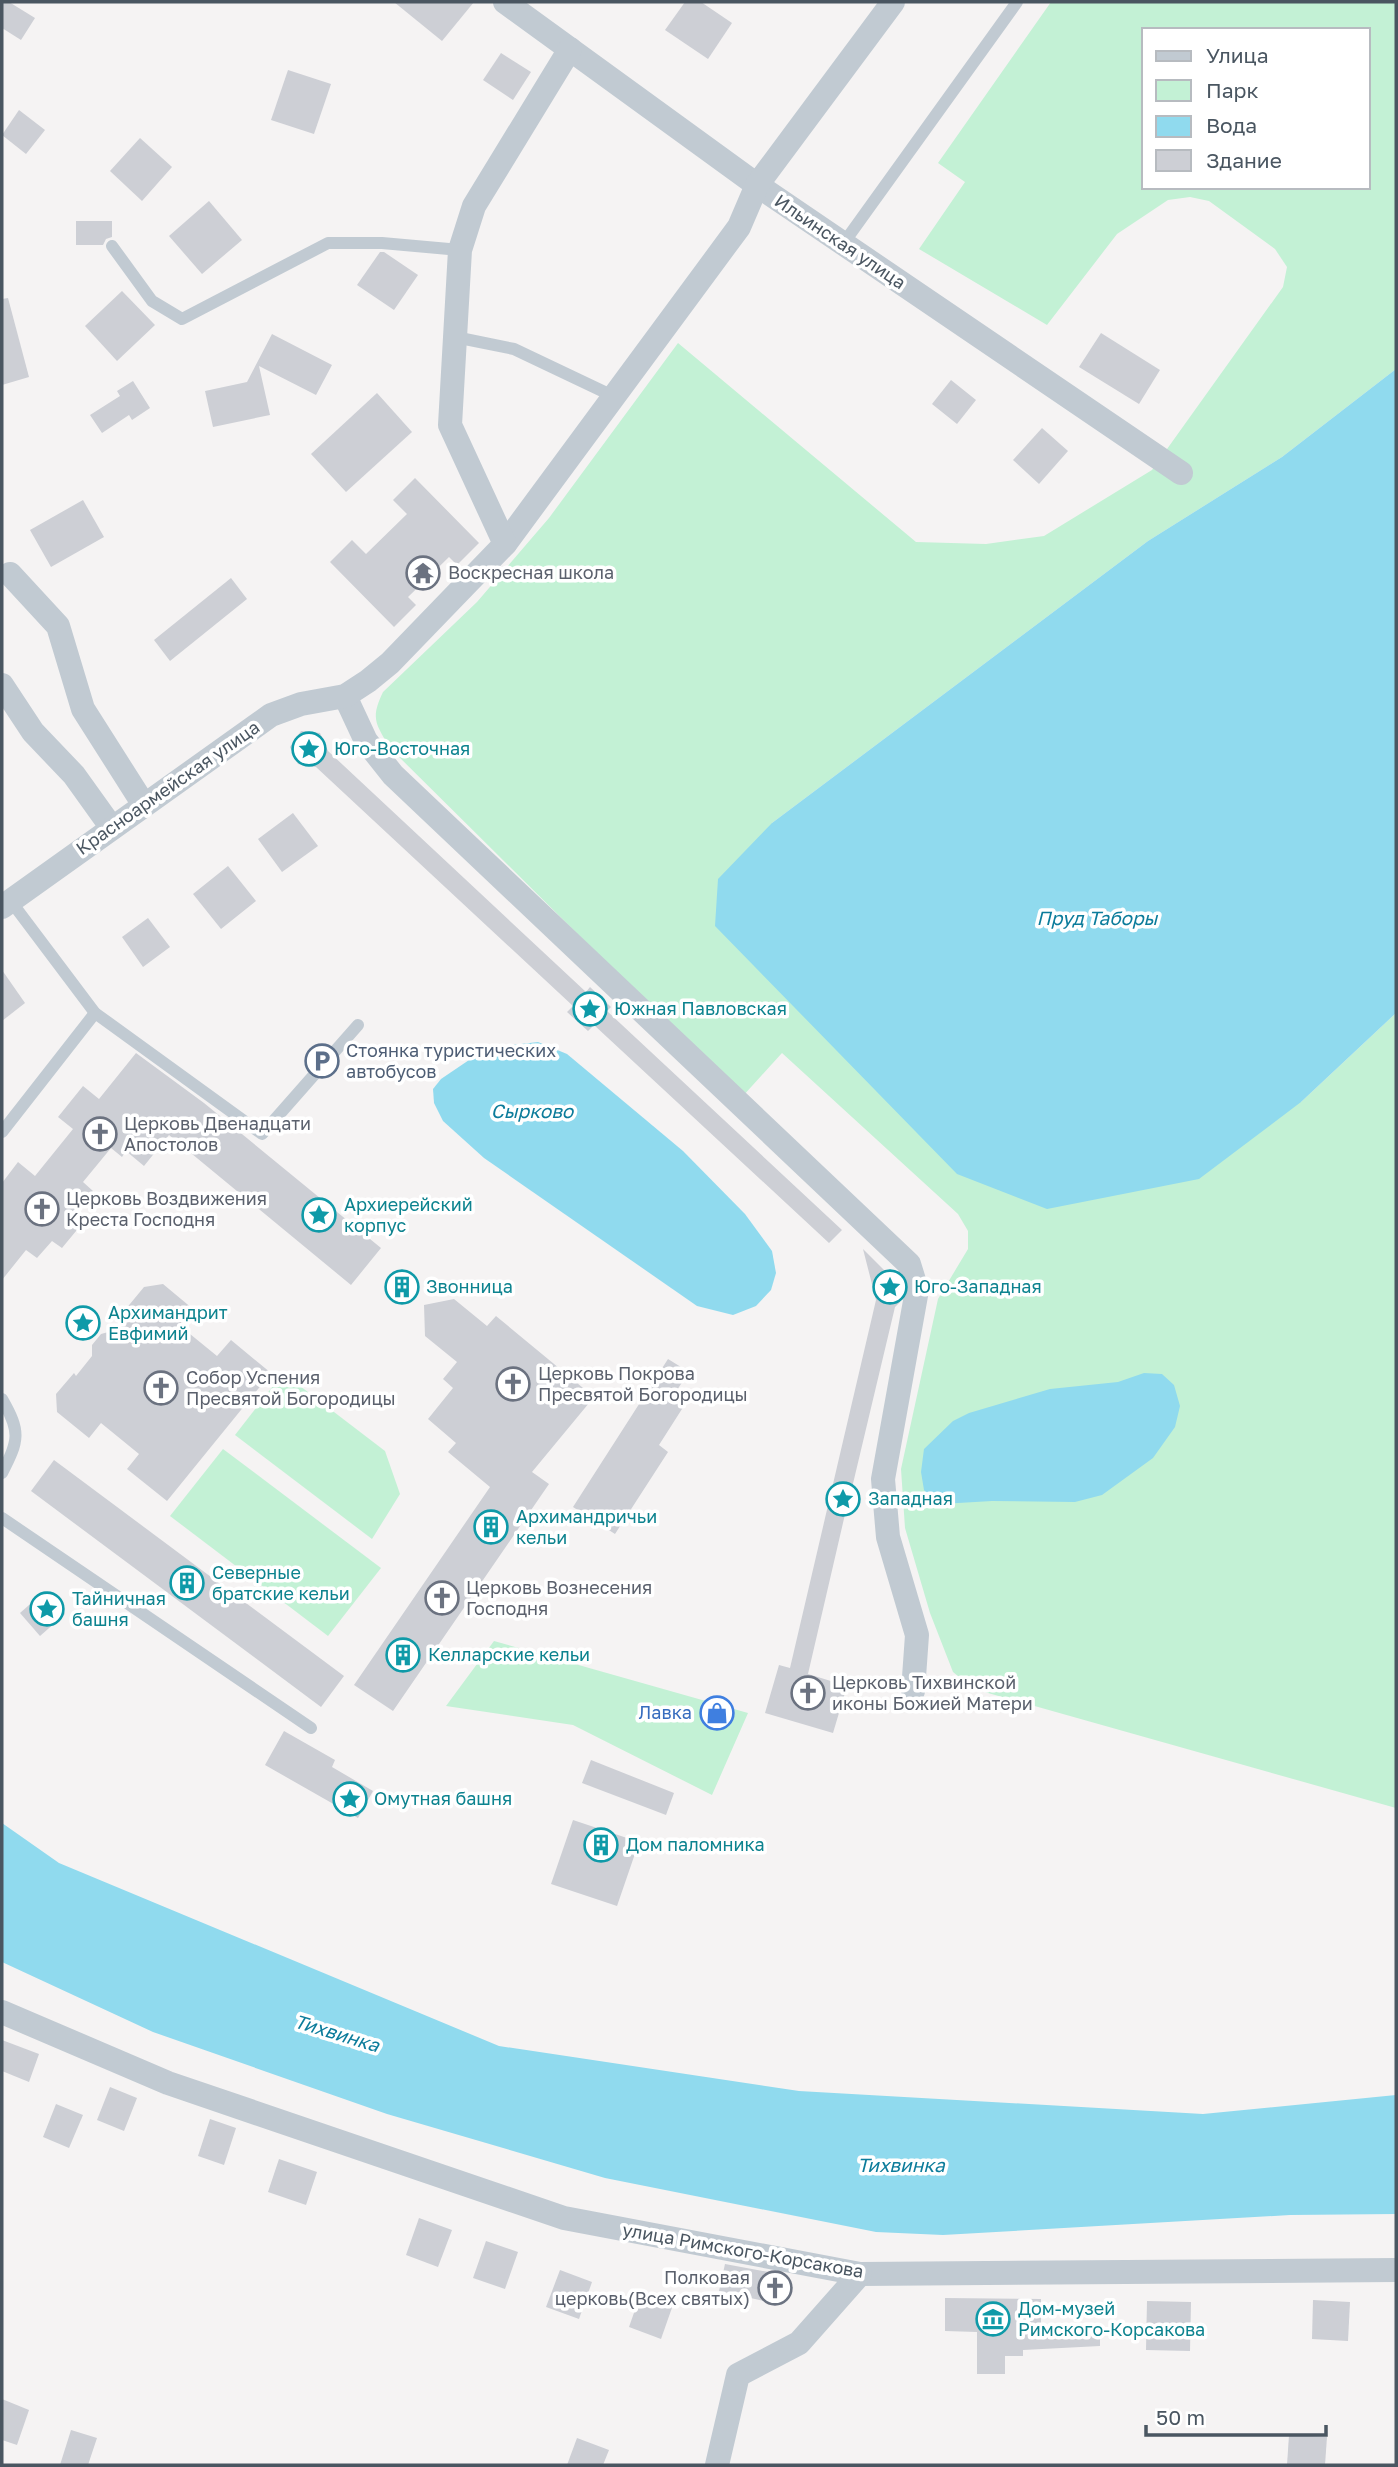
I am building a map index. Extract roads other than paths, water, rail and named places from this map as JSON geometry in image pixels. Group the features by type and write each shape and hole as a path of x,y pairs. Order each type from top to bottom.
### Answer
{"street":[{"name":"Ильинская улица","path":"505,2 757,185 1181,473"},
{"name":"Красноармейская улица","path":"6,904 271,715 301,704 345,695 390,663 505,544 739,227 757,185 893,2"},
{"path":"505,544 450,425 460,250 474,206 570,49"},
{"path":"10,574 58,626 83,709 144,805"},
{"path":"2,685 33,732 74,775 112,828"},
{"path":"345,695 366,741 393,775 909,1264 917,1290 883,1479 888,1536 917,1635 913,1691"},
{"name":"улица Римского-Корсакова","path":"2,2012 168,2083 564,2218 860,2274 1396,2270"},
{"path":"717,2465 738,2375 799,2343 860,2274"}],"lane":[{"path":"843,244 1017,2"},
{"path":"112,246 152,301 182,319 328,243 382,243 460,250"},
{"path":"455,337 514,349 615,397"},
{"path":"6,904 95,1013 262,1134 358,1025"},
{"path":"2,1132 95,1013"},
{"path":"2,1399 15,1424 14,1449 2,1473"},
{"path":"2,1518 311,1728"}],"water":[{"name":"Пруд Таборы","path":"1396,369 1396,1013 1301,1102 1199,1179 1047,1209 957,1174 715,926 718,879 772,823 1148,541 1282,457"},
{"name":"Сырково","path":"538,1042 567,1054 683,1151 745,1214 772,1251 776,1273 771,1290 756,1306 733,1315 697,1306 484,1158 443,1121 434,1103 433,1089 441,1079 472,1058 504,1046"},
{"path":"1144,1373 1162,1374 1174,1385 1180,1406 1175,1427 1153,1458 1102,1495 1075,1502 992,1501 941,1504 931,1500 924,1490 921,1472 924,1449 953,1421 969,1413 1050,1389 1118,1382"},
{"name":"Тихвинка","path":"2,1823 59,1863 499,2046 799,2091 1203,2114 1396,2095 1396,2214 1290,2215 943,2235 876,2232 605,2178 387,2114 153,2032 2,1962"}],"place":[{"name":"Воскресная школа","path":"423,573"},
{"name":"Юго-Восточная","path":"309,749"},
{"name":"Южная Павловская","path":"590,1009"},
{"name":"Стоянка туристических автобусов","path":"322,1061"},
{"name":"Церковь Двенадцати Апостолов","path":"100,1134"},
{"name":"Церковь Воздвижения Креста Господня","path":"42,1209"},
{"name":"Архиерейский корпус","path":"319,1215"},
{"name":"Звонница","path":"402,1287"},
{"name":"Юго-Западная","path":"890,1287"},
{"name":"Архимандрит Евфимий","path":"83,1323"},
{"name":"Церковь Покрова Пресвятой Богородицы","path":"513,1384"},
{"name":"Собор Успения Пресвятой Богородицы","path":"161,1388"},
{"name":"Западная","path":"843,1499"},
{"name":"Архимандричьи кельи","path":"491,1527"},
{"name":"Северные братские кельи","path":"187,1583"},
{"name":"Церковь Вознесения Господня","path":"442,1598"},
{"name":"Тайничная башня","path":"47,1609"},
{"name":"Келларские кельи","path":"403,1655"},
{"name":"Церковь Тихвинской иконы Божией Матери","path":"808,1693"},
{"name":"Лавка","path":"717,1713"},
{"name":"Омутная башня","path":"350,1799"},
{"name":"Дом паломника","path":"601,1845"},
{"name":"Полковая церковь(Всех святых)","path":"775,2288"},
{"name":"Дом-музей Римского-Корсакова","path":"993,2319"}]}
